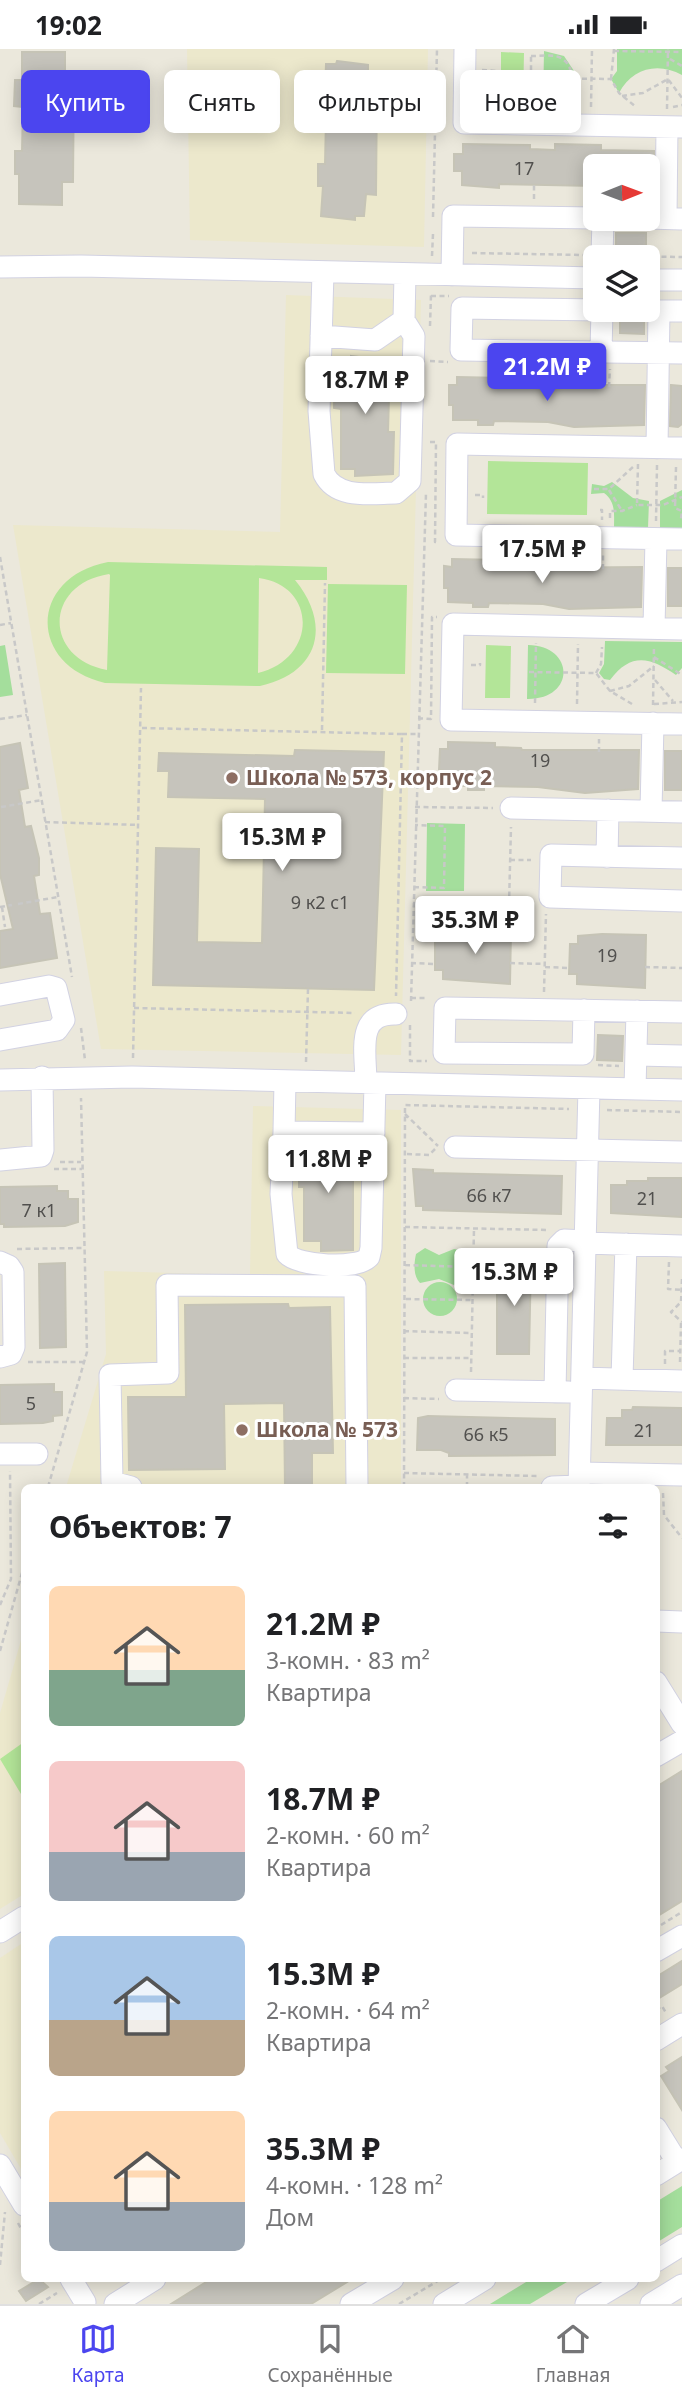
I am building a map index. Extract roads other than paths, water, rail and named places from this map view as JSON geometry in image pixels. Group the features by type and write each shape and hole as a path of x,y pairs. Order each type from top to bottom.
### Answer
{"street":[{"path":"465,49 464,123 672,123 665,218"},
{"path":"442,275 442,253 453,216 583,218"},
{"path":"0,267 81,266 583,278"},
{"path":"323,272 319,411 324,474 328,483 340,491 397,493 410,481 414,336 404,320 405,274"},
{"path":"660,279 682,280"},
{"path":"583,310 461,308 461,350 605,358 659,352 682,353"},
{"path":"657,448 659,311 682,311"},
{"path":"321,336 375,340 404,320"},
{"path":"603,322 605,358"},
{"path":"679,458 657,448 457,444 456,535 682,539"},
{"path":"654,635 656,539"},
{"path":"682,629 654,635 579,627 453,624 451,720 577,722 650,711 682,724"},
{"path":"650,711 651,811"},
{"path":"511,808 682,811"},
{"path":"607,857 608,810"},
{"path":"682,858 551,855 550,897 682,901"},
{"path":"0,995 49,986 55,988 64,1020 57,1030 0,1040"},
{"path":"583,1055 444,1053 445,1008 682,1012"},
{"path":"579,1482 589,1109 583,1055 584,1010"},
{"path":"635,1089 637,1011"},
{"path":"295,1081 284,1132 281,1194 286,1254 301,1263 355,1264 365,1261 371,1248 374,1133 367,1028 372,1018 382,1014 405,1016"},
{"path":"636,1055 682,1056"},
{"path":"0,1160 41,1156 42,1077"},
{"path":"0,1080 132,1077 682,1090"},
{"path":"284,1132 374,1133"},
{"path":"455,1146 682,1151"},
{"path":"555,1392 558,1246 564,1240 676,1245"},
{"path":"622,1379 626,1244"},
{"path":"0,1357 11,1354 14,1347 13,1272 6,1256"},
{"path":"120,1484 112,1482 110,1375 168,1373 167,1285 355,1286 357,1484"},
{"path":"463,1390 555,1392 622,1379 681,1381"},
{"path":"5,1454 37,1454"},
{"path":"548,1482 619,1481 675,1475"},
{"path":"660,1688 681,1720"},
{"path":"0,1932 21,1919"},
{"path":"660,1949 682,1935"},
{"path":"660,2038 682,2024"},
{"path":"660,2133 680,2161 660,2173"},
{"path":"0,2165 15,2204"},
{"path":"660,2259 682,2245"},
{"path":"115,2304 150,2282"},
{"path":"351,2304 388,2282"},
{"path":"444,2304 480,2282"},
{"path":"586,2304 623,2282"},
{"path":"65,2285 88,2303"},
{"path":"650,2304 682,2285"}],"place":[{"name":"Школа № 573, корпус 2","path":"232,778"},
{"name":"Школа № 573","path":"242,1430"}]}
